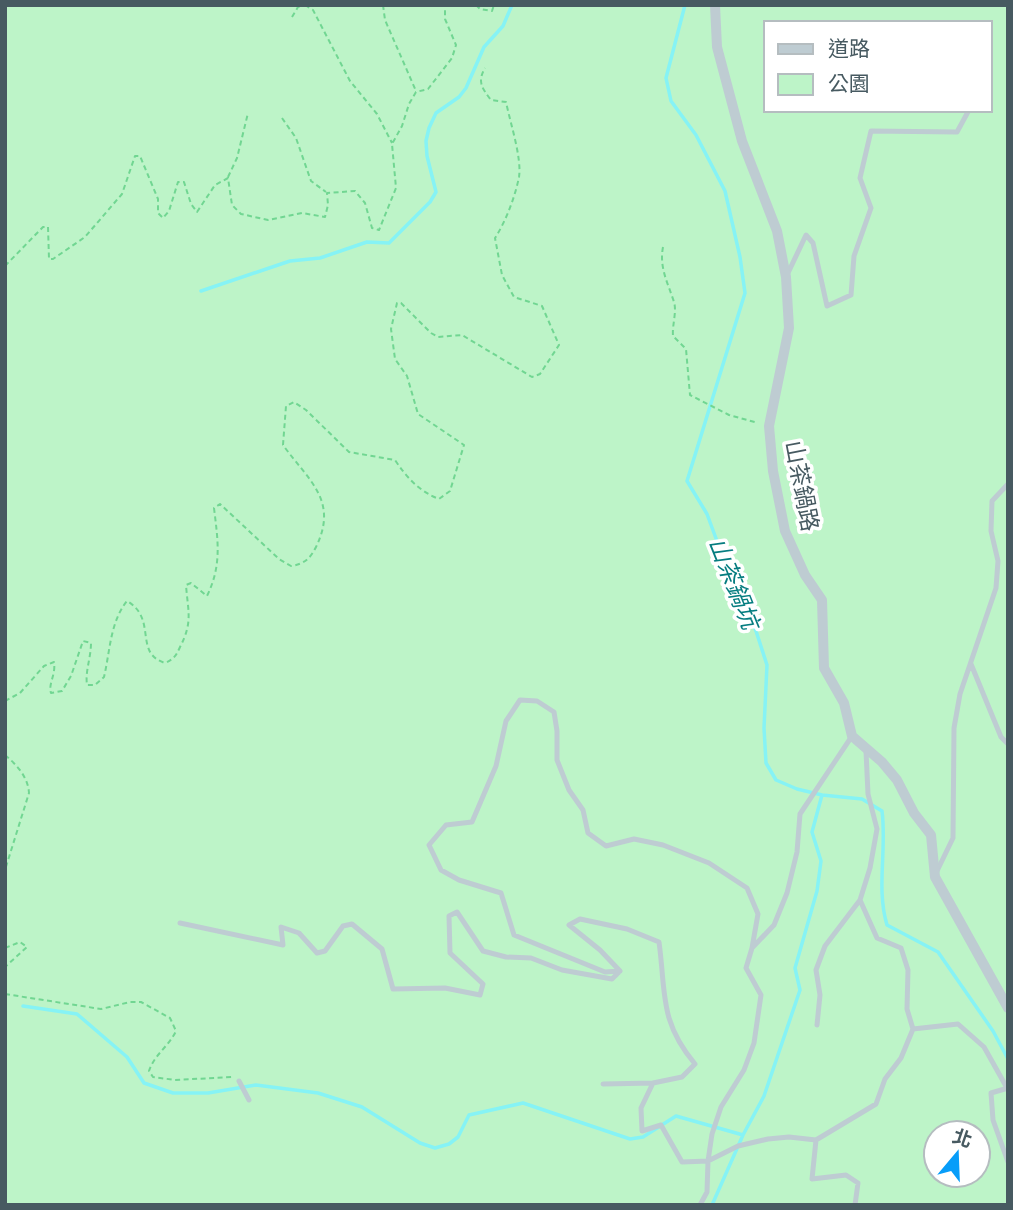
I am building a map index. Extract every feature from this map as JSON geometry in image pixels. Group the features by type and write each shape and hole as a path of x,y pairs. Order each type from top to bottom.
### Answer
{"street":[{"name":"山茶鍋路","path":"715,5 717,47 742,141 777,231 786,277 789,328 769,426 785,531 805,575 822,600 824,668 844,703 852,736"},
{"path":"852,736 882,762 897,780 914,813 931,835 935,877 1008,1008"}],"lane":[{"path":"786,277 806,235 813,243 827,306 851,295 854,256 871,208 860,178 871,131 957,132 968,112"},
{"path":"935,877 953,838 954,728 960,695 996,588 998,561 991,531 992,501 1008,484"},
{"path":"971,664 1001,737 1008,744"},
{"path":"620,971 605,972 514,935 501,893 459,880 441,870 429,845 446,825 472,822 496,766 506,721 520,700 537,701 554,712 557,760 569,789 583,810 588,833 606,846 634,839 663,845 709,863 747,888 758,914 746,968 761,995 754,1043 744,1070 721,1107 712,1134 707,1192 700,1205"},
{"path":"752,948 774,925 786,893 797,852 800,814 852,736"},
{"path":"817,1025 820,995 816,970 825,946 860,900 870,868 877,829 868,796 866,748"},
{"path":"653,1083 641,1108 642,1131 661,1125 682,1162 708,1161 738,1146 789,1137 816,1140 876,1104 885,1079 901,1058 913,1029 907,1009 908,970 901,948 877,938 860,900"},
{"path":"180,923 283,945 281,927 299,933 317,953 325,951 343,926 352,924 382,949 393,989 445,988 480,995 483,984 450,953 449,916 457,912 483,951 506,957 531,958 562,970 612,979 620,971"},
{"path":"603,1084 653,1083 682,1077 695,1064 680,1046 670,1025 663,992 659,942 627,929 580,919 569,925 600,950 620,971"},
{"path":"913,1029 958,1024 984,1047 1007,1088 991,1093 993,1120 1008,1162"},
{"path":"239,1082 249,1100"},
{"path":"816,1140 812,1179 846,1175 858,1182 855,1205"}],"path":[{"path":"282,118 296,138 311,181 327,193 355,191 365,203 372,228 379,230 396,188 392,144 377,114 350,81 313,10 304,5 298,7 292,17"},
{"path":"383,5 385,20 416,92"},
{"path":"392,144 416,92 428,89 452,58 456,44 445,19 445,5"},
{"path":"476,5 480,9 492,10 494,5"},
{"path":"5,701 20,693 44,666 54,662 56,671 51,693 62,691 71,676 83,641 91,643 87,685 95,685 104,677 113,628 127,601 143,617 146,646 156,660 165,663 174,659 189,628 190,612 186,585 191,583 206,596 216,577 219,545 214,508 220,504 291,566 301,565 311,557 321,537 325,518 316,485 283,445 286,406 294,402 306,410 349,452 395,460 406,477 439,499 450,491 464,445 418,414 407,376 395,359 391,329 397,303 401,303 438,337 462,335 532,377 540,374 559,345 542,306 514,297 502,275 495,238 502,227 519,176 519,163 506,102 491,100 481,87 480,77 485,68"},
{"path":"248,113 237,158 228,178 232,205 241,214 268,220 302,213 324,217 328,205 327,193"},
{"path":"5,266 43,227 48,227 48,259 54,259 85,237 122,194 135,156 140,156 158,199 158,213 163,218 169,211 178,182 184,182 191,204 197,212 215,185 228,178"},
{"path":"663,247 661,255 664,280 675,304 673,336 686,349 690,395 729,415 769,426"},
{"path":"5,755 15,763 28,783 29,793 5,870"},
{"path":"5,948 20,942 27,947 5,967"},
{"path":"5,994 101,1009 141,1002 170,1018 176,1031 171,1042 152,1061 149,1071 153,1077 175,1080 234,1077 239,1082"}],"green space":[{"path":"5,5 1008,5 1008,1205 5,1205"}],"waterway":[{"path":"201,291 290,261 320,258 367,242 389,243 430,202 436,192 427,156 429,128 436,113 459,97 466,88 484,47 503,26 512,5"},
{"name":"山茶鍋坑","path":"685,5 666,78 671,101 696,135 725,191 745,293 687,481 707,514 756,631 767,665 764,728 766,763 776,780 797,789 822,795 862,799 882,811 882,897 887,925 938,952 993,1031 1008,1059"},
{"path":"712,1205 743,1135 764,1096 800,990 795,968 817,891 821,861 812,832 822,795"},
{"path":"23,1006 77,1014 127,1057 144,1083 173,1093 208,1093 256,1085 318,1093 362,1107 420,1143 435,1148 449,1144 458,1137 469,1115 523,1103 630,1139 643,1137 676,1116 743,1135"}]}
